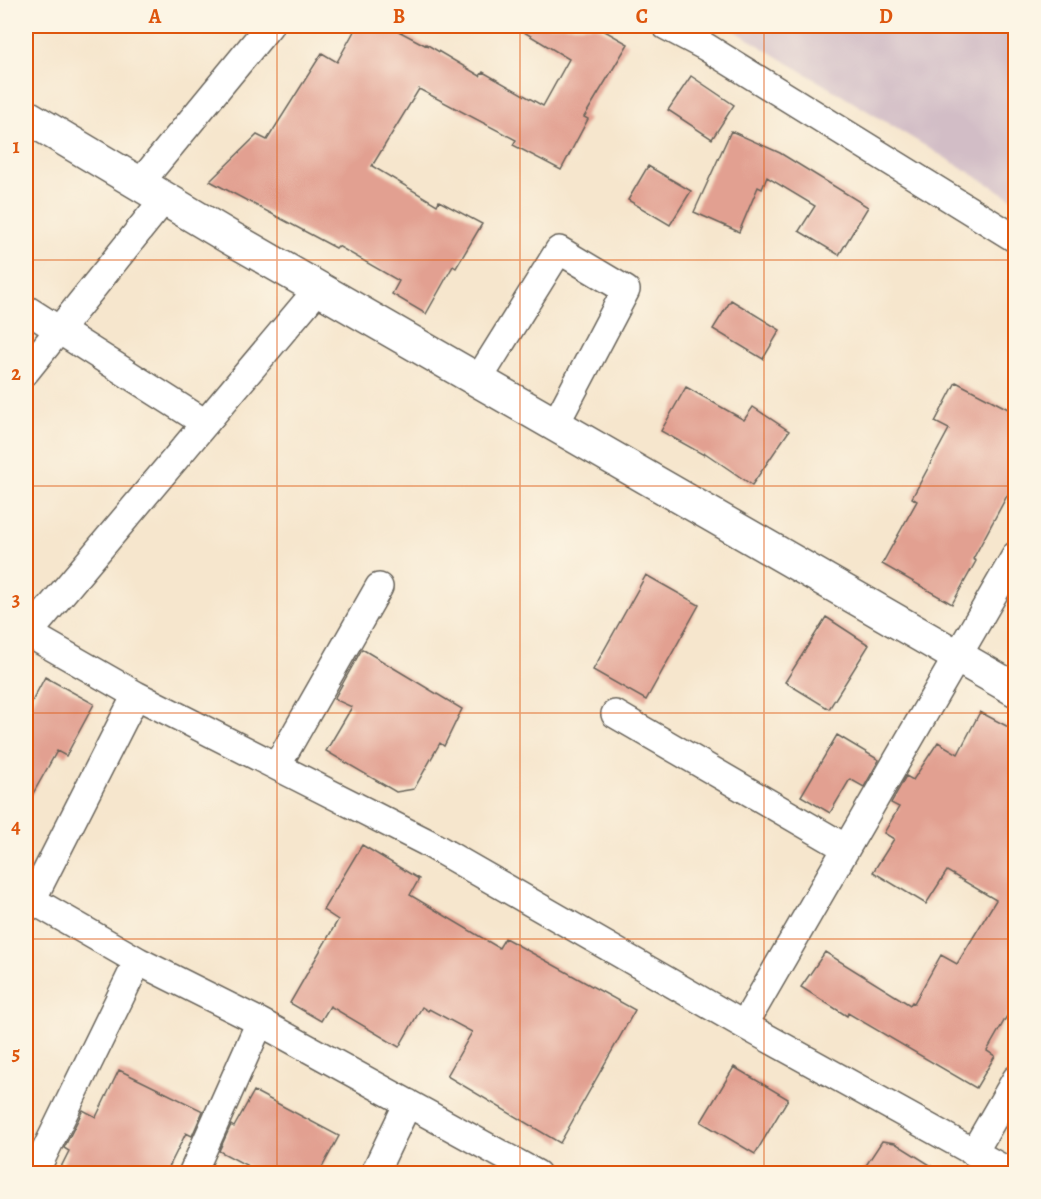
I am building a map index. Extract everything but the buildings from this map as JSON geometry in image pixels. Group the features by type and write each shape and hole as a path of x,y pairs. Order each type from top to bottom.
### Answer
{"street":[{"path":"26,371 59,330 152,191 269,26"},
{"path":"666,26 706,47 1016,239"},
{"path":"26,116 318,289 1016,690"},
{"path":"478,380 559,250 626,290 555,425"},
{"path":"318,289 27,633 136,695 426,842 744,1025 1013,1173"},
{"path":"26,309 205,423"},
{"path":"744,1025 1016,555"},
{"path":"277,766 379,587"},
{"path":"136,695 29,898 138,961 260,1022 537,1173"},
{"path":"615,714 846,848"},
{"path":"34,1173 138,961"},
{"path":"192,1173 260,1022"},
{"path":"974,1152 1016,1079"},
{"path":"374,1173 408,1103"}],"shaded area":[{"path":"727,26 1015,26 1015,200"}]}
